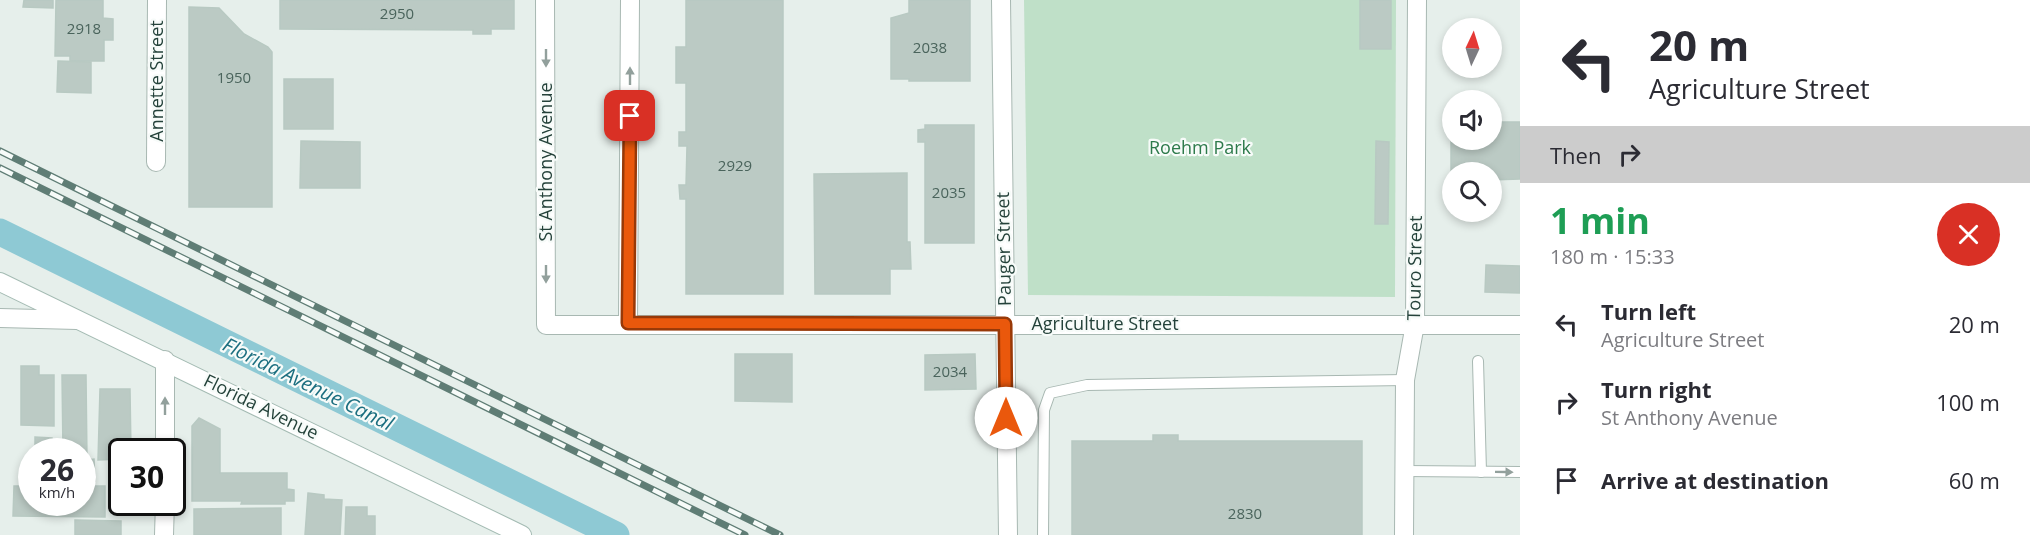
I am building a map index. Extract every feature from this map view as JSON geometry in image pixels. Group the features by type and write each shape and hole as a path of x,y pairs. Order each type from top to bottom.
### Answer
{"street":[{"name":"Annette Street","path":"156,162 157,0"},
{"name":"St Anthony Avenue","path":"546,0 546,325"},
{"path":"628,323 630,0"},
{"name":"Pauger Street","path":"1001,0 1008,535"},
{"name":"Touro Street","path":"1404,535 1405,380 1415,324 1416,0"},
{"name":"Florida Avenue","path":"0,282 522,535"},
{"path":"0,318 77,320"},
{"name":"Agriculture Street","path":"546,325 628,323 1520,325"},
{"path":"165,360 165,438"},
{"path":"164,535 165,516"}],"lane":[{"path":"1478,361 1481,472"},
{"path":"1043,535 1044,411 1050,393 1087,384 1405,380"},
{"path":"1405,471 1520,472"}],"green space":[{"name":"Roehm Park","path":"1024,0 1396,0 1395,297 1028,295"}],"building":[{"path":"24,0 53,0 53,8 23,7"},
{"path":"56,0 103,0 103,18 113,19 113,40 104,40 104,61 70,61 70,56 55,56"},
{"path":"280,0 514,0 514,29 491,29 491,34 473,34 473,30 280,29"},
{"path":"686,0 783,0 783,294 686,294 686,199 680,199 679,185 686,185 687,146 679,146 679,132 686,132 686,83 676,83 676,47 686,47"},
{"path":"909,0 970,0 970,81 891,79 891,18 909,13"},
{"path":"1360,0 1391,0 1391,49 1360,49"},
{"path":"189,7 219,8 244,34 268,47 272,52 272,207 189,207"},
{"path":"58,61 91,62 91,93 57,92"},
{"path":"284,79 333,79 333,129 284,129"},
{"path":"1502,122 1520,122 1520,179 1502,180 1502,162 1451,162 1451,150 1502,150"},
{"path":"925,125 974,125 974,243 925,243 925,142 918,142 918,130 925,129"},
{"path":"301,141 360,142 360,188 300,188"},
{"path":"1376,141 1389,142 1388,224 1375,224"},
{"path":"907,173 907,242 910,242 911,269 890,269 890,294 815,294 814,174"},
{"path":"1486,265 1520,266 1520,293 1485,292"},
{"path":"735,354 792,354 792,402 735,401"},
{"path":"975,354 976,389 925,390 925,355"},
{"path":"21,366 39,366 39,375 54,375 54,426 21,425"},
{"path":"62,375 86,375 87,438 63,438"},
{"path":"100,389 130,389 131,438 108,438 108,460 98,460"},
{"path":"199,418 220,429 220,473 287,473 287,489 294,490 294,501 285,501 285,504 241,504 242,501 192,501 192,426"},
{"path":"1153,435 1178,435 1178,441 1362,441 1362,535 1072,535 1072,441 1153,441"},
{"path":"14,486 18,486 18,516 96,516 96,486 105,486 105,517 13,516"},
{"path":"308,493 324,495 324,499 342,500 340,535 305,535"},
{"path":"346,507 367,507 367,516 375,516 375,535 345,535"},
{"path":"281,508 281,535 194,535 194,509"},
{"path":"75,520 121,521 121,535 75,535"}],"waterway":[{"name":"Florida Avenue Canal","path":"0,232 616,535"}],"railway":[{"path":"0,151 780,535"},
{"path":"0,168 745,535"}],"route":[{"path":"630,116 628,323 1005,324 1006,418"}]}
